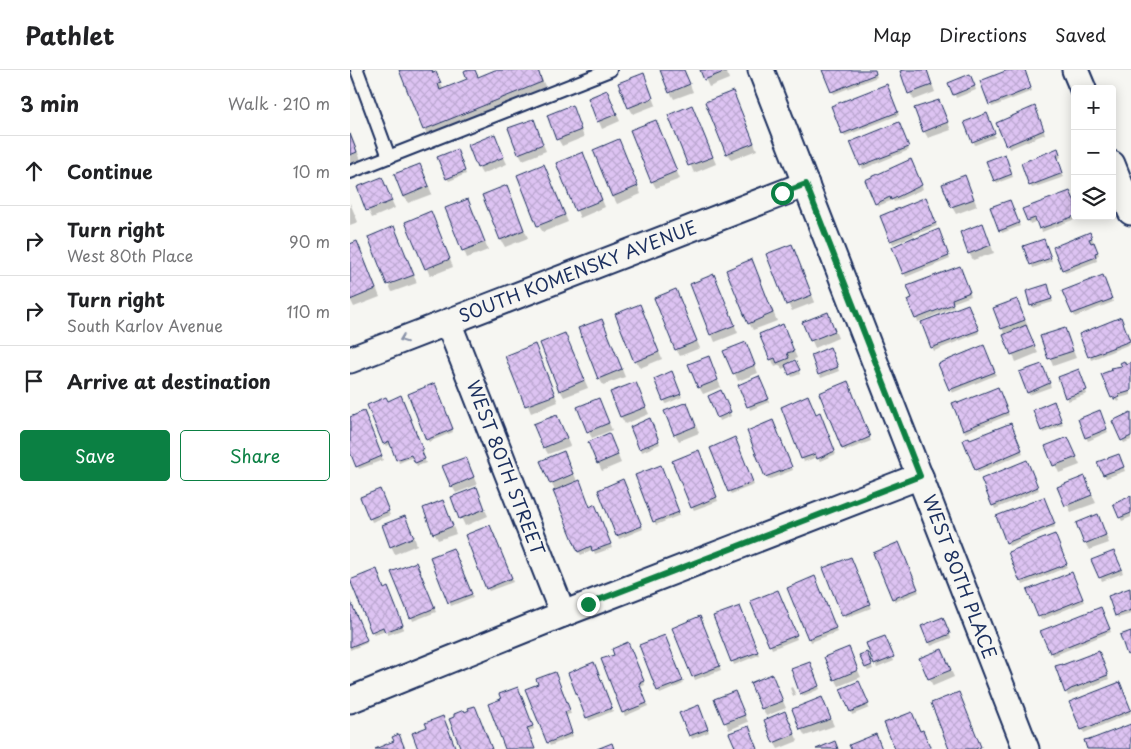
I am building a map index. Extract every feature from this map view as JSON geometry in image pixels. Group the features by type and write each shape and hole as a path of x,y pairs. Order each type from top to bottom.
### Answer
{"street":[{"name":"WEST 80TH PLACE","path":"761,70 1026,749"},
{"path":"1076,70 1082,85"},
{"path":"1116,174 1131,212"},
{"name":"SOUTH KOMENSKY AVENUE","path":"350,360 806,184"},
{"name":"WEST 80TH STREET","path":"448,322 563,614"},
{"path":"350,700 563,614 920,476"}],"lane":[{"path":"357,70 388,157"},
{"path":"350,172 580,76 610,70"}],"building":[{"path":"399,70 432,70 433,73 436,72 441,83 438,84 440,90 467,79 464,71 466,70 475,70 478,77 495,70 538,70 542,82 423,130"},
{"path":"660,70 684,70 690,84 669,93"},
{"path":"700,70 726,70 726,71 704,80"},
{"path":"822,70 875,70 876,74 831,92"},
{"path":"927,70 932,85 908,94 900,71"},
{"path":"1008,70 1025,70 1031,88 989,105 980,81"},
{"path":"644,73 653,98 628,108 618,83"},
{"path":"970,74 975,86 953,95 948,83"},
{"path":"887,84 898,112 842,134 831,106"},
{"path":"607,90 617,114 597,122 588,98"},
{"path":"733,91 754,143 726,154 705,102"},
{"path":"939,100 948,122 923,132 914,108"},
{"path":"572,105 581,130 556,140 547,115"},
{"path":"692,105 713,157 688,166 668,115"},
{"path":"1035,106 1044,130 1006,146 996,123"},
{"path":"987,113 995,133 972,142 964,122"},
{"path":"534,119 543,144 518,154 508,128"},
{"path":"656,120 677,171 651,182 630,130"},
{"path":"899,122 909,147 860,166 850,142"},
{"path":"350,134 357,152 350,155"},
{"path":"495,134 504,157 477,168 468,145"},
{"path":"619,139 638,186 612,197 593,150"},
{"path":"1058,148 1060,154 1057,155 1063,173 1029,186 1021,163"},
{"path":"457,149 465,171 446,179 437,157"},
{"path":"583,152 602,200 575,211 556,163"},
{"path":"1005,154 1012,174 994,181 986,161"},
{"path":"911,159 922,185 891,200 890,197 875,204 865,180"},
{"path":"420,164 429,186 403,197 394,174"},
{"path":"544,164 565,215 537,226 517,175"},
{"path":"965,175 974,199 951,207 942,184"},
{"path":"382,177 392,201 366,211 357,187"},
{"path":"507,185 524,230 500,240 482,195"},
{"path":"1070,191 1071,193 1071,217 1039,229 1035,218 1027,221 1022,209"},
{"path":"926,197 936,223 890,241 880,216"},
{"path":"468,199 485,242 462,251 445,208"},
{"path":"1010,200 1019,223 999,231 990,207"},
{"path":"431,211 450,259 425,269 405,222"},
{"path":"983,223 991,245 968,254 960,232"},
{"path":"394,226 414,275 387,285 368,237"},
{"path":"939,229 949,256 903,274 892,247"},
{"path":"1090,232 1092,238 1089,239 1091,243 1094,242 1098,252 1095,253 1096,257 1062,270 1053,247"},
{"path":"1044,239 1051,258 1030,265 1023,246"},
{"path":"357,241 376,289 350,300 350,244"},
{"path":"792,244 812,295 786,305 766,254"},
{"path":"752,259 773,313 748,324 726,270"},
{"path":"960,266 970,292 952,299 953,304 915,319 907,300 912,298 907,286"},
{"path":"714,274 735,325 710,335 690,284"},
{"path":"1103,275 1112,299 1072,314 1062,291"},
{"path":"1048,284 1052,299 1030,306 1026,291"},
{"path":"676,289 697,341 675,350 654,298"},
{"path":"1017,299 1025,320 1001,329 993,308"},
{"path":"640,304 659,352 634,362 615,314"},
{"path":"968,304 979,330 931,348 921,322"},
{"path":"828,312 835,331 810,341 802,322"},
{"path":"1121,317 1130,341 1088,357 1079,334"},
{"path":"602,319 622,369 598,379 578,328"},
{"path":"783,324 794,351 787,353 789,358 777,363 775,358 770,360 759,334"},
{"path":"1026,325 1035,346 1011,355 1003,335"},
{"path":"1065,328 1073,351 1048,359 1040,336"},
{"path":"565,333 585,380 559,391 540,343"},
{"path":"746,342 755,365 733,374 723,351"},
{"path":"535,344 555,395 525,406 505,356"},
{"path":"984,345 995,372 949,390 938,364"},
{"path":"830,347 838,367 818,375 811,355"},
{"path":"709,356 718,380 698,388 688,364"},
{"path":"795,360 800,370 789,375 785,365"},
{"path":"1124,361 1126,365 1131,362 1131,391 1118,395 1120,397 1114,399 1114,397 1111,398 1101,374 1112,370 1110,368 1122,366 1120,363"},
{"path":"1042,364 1050,383 1027,393 1019,372"},
{"path":"1079,369 1087,390 1065,398 1058,377"},
{"path":"672,371 681,394 663,401 654,379"},
{"path":"759,376 769,399 747,407 738,385"},
{"path":"848,381 870,437 842,449 819,393"},
{"path":"636,382 646,407 620,417 610,392"},
{"path":"435,383 453,429 426,440 408,394"},
{"path":"998,387 1008,412 963,430 952,403 957,401 958,403"},
{"path":"721,390 731,412 717,418 708,396"},
{"path":"401,395 425,459 415,463 411,455 396,460 389,441 383,444 367,405 386,397 388,401"},
{"path":"808,395 816,414 820,412 835,451 817,459 815,454 801,459 781,407"},
{"path":"599,398 609,423 587,432 577,407"},
{"path":"1054,401 1062,422 1041,431 1033,410"},
{"path":"687,402 696,426 674,435 664,411"},
{"path":"1100,410 1107,429 1085,438 1078,419"},
{"path":"364,411 382,456 356,467 350,452 350,417"},
{"path":"1131,412 1131,436 1121,441 1112,421"},
{"path":"557,415 567,438 543,448 533,424"},
{"path":"650,418 659,441 639,449 630,427"},
{"path":"773,420 792,467 765,477 747,431"},
{"path":"1011,423 1022,450 975,470 963,440"},
{"path":"609,433 618,455 597,464 588,442"},
{"path":"735,437 753,482 728,492 710,448"},
{"path":"1068,437 1077,457 1053,466 1045,446"},
{"path":"699,450 717,497 691,508 672,461"},
{"path":"564,451 573,474 550,484 540,461"},
{"path":"1119,454 1124,467 1103,475 1097,462"},
{"path":"466,457 474,477 451,487 442,466"},
{"path":"1027,460 1038,487 992,506 981,479"},
{"path":"661,465 679,512 653,522 635,475"},
{"path":"1085,476 1092,495 1065,506 1057,487"},
{"path":"623,479 642,526 616,536 598,490"},
{"path":"580,480 590,507 595,504 611,544 592,551 591,546 578,552 553,491"},
{"path":"477,487 485,509 459,519 451,497"},
{"path":"380,489 389,511 369,519 360,497"},
{"path":"1131,496 1131,513 1119,518 1113,504"},
{"path":"1044,497 1055,524 1006,543 996,516"},
{"path":"443,500 453,526 433,534 423,508"},
{"path":"1098,514 1106,535 1084,544 1076,523"},
{"path":"405,516 414,537 390,547 382,525"},
{"path":"490,525 512,578 486,589 465,535"},
{"path":"1055,534 1067,564 1020,582 1008,552"},
{"path":"899,542 918,589 892,599 873,553"},
{"path":"453,548 472,594 448,603 430,557"},
{"path":"1114,551 1122,569 1099,578 1091,560"},
{"path":"851,557 870,604 842,616 823,568"},
{"path":"416,562 435,608 410,618 391,572"},
{"path":"377,569 384,589 388,587 403,625 385,632 383,627 371,632 350,580"},
{"path":"1072,572 1083,599 1038,617 1027,590"},
{"path":"815,576 836,628 808,639 787,588"},
{"path":"1130,588 1131,610 1115,616 1108,596"},
{"path":"778,590 797,635 769,646 750,601"},
{"path":"350,600 367,640 350,647"},
{"path":"740,606 758,652 731,662 713,616"},
{"path":"1101,607 1110,629 1050,653 1040,631"},
{"path":"700,616 720,666 692,677 672,628"},
{"path":"943,617 950,634 928,643 921,626"},
{"path":"1131,631 1131,653 1127,655 1120,635"},
{"path":"665,635 683,681 657,691 639,645"},
{"path":"885,636 894,657 874,665 866,643"},
{"path":"628,642 644,681 639,683 647,703 622,713 601,659 614,655 612,649"},
{"path":"849,647 858,670 834,680 824,657"},
{"path":"942,649 951,670 928,679 919,658"},
{"path":"1099,651 1108,675 1065,693 1055,666"},
{"path":"867,652 872,665 865,668 859,655"},
{"path":"594,662 612,708 586,718 568,673"},
{"path":"810,662 819,686 800,694 791,669"},
{"path":"555,672 570,710 565,712 572,733 547,743 525,689 538,684 536,679"},
{"path":"772,674 783,701 761,709 750,683"},
{"path":"859,681 869,704 850,712 840,689"},
{"path":"1120,682 1131,710 1081,730 1069,702"},
{"path":"518,687 533,726 527,728 535,749 505,749 488,704 501,699 499,694"},
{"path":"735,691 745,715 724,723 714,699"},
{"path":"959,692 981,747 975,749 949,749 931,703"},
{"path":"822,697 831,719 800,730 792,709"},
{"path":"699,705 708,729 689,736 679,713"},
{"path":"475,706 492,749 461,749 449,719 454,717 454,714 464,710 465,712 469,710 468,708"},
{"path":"785,711 795,734 773,743 764,720"},
{"path":"912,712 920,731 923,730 931,749 895,749 884,723"},
{"path":"443,716 456,749 418,749 412,733 427,727 425,723"},
{"path":"1131,724 1131,749 1087,749 1084,740 1089,740"},
{"path":"749,726 758,749 736,749 729,733"},
{"path":"399,734 405,749 375,749 394,741 392,737"},
{"path":"876,734 882,749 851,749 849,745"},
{"path":"835,741 838,749 816,749"},
{"path":"612,743 614,749 597,749"}],"route":[{"path":"588,604 920,476 806,184 782,193"}]}
